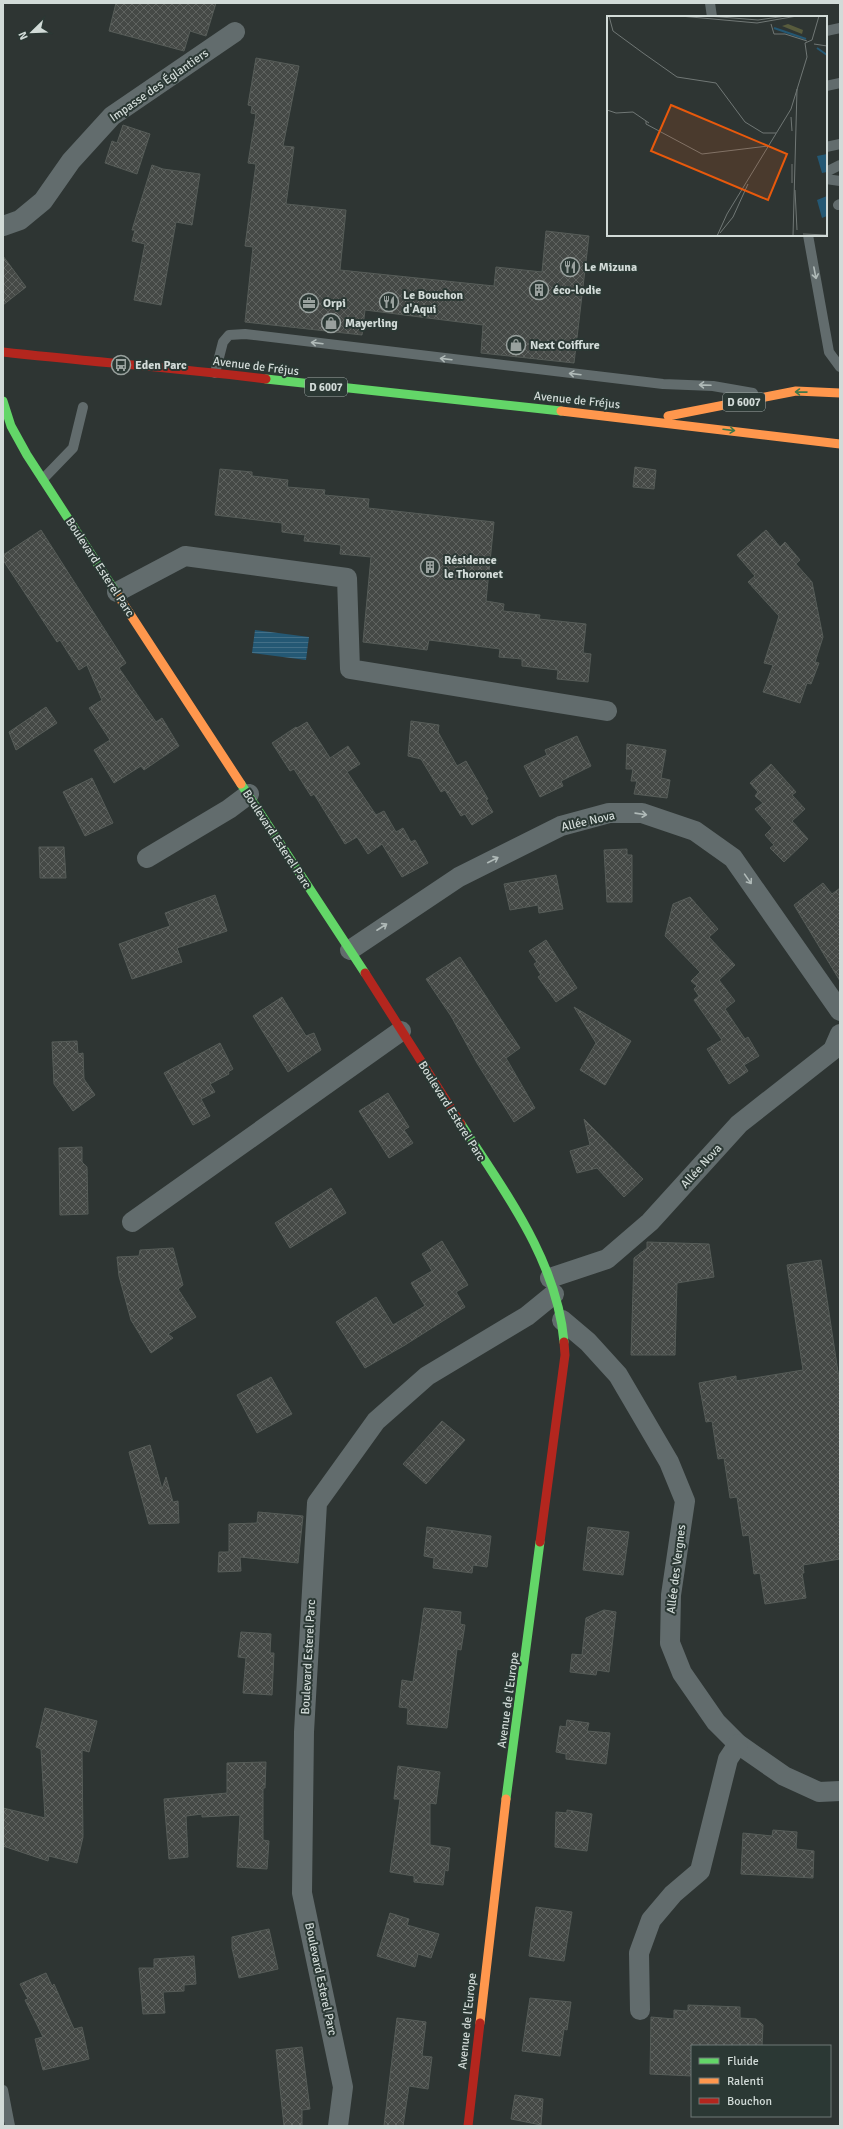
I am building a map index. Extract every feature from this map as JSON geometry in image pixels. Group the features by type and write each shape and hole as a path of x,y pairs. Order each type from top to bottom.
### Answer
{"street":[{"name":"Impasse des Églantiers","path":"3,226 20,220 43,201 71,161 112,116 235,32"},
{"name":"Avenue de Fréjus","path":"3,352 215,373 310,386 648,420 840,444"},
{"name":"Avenue de Fréjus","path":"648,420 796,391 840,393"},
{"name":"Boulevard Esterel Parc","path":"3,401 4,409 18,438 43,479 350,950 520,1217 552,1286 527,1316 427,1376 376,1421 318,1503 304,1732 302,1893 344,2087 338,2126"},
{"path":"117,592 185,556 347,578 350,669 607,711"},
{"path":"147,858 229,809 249,794"},
{"name":"Allée Nova","path":"350,950 459,877 561,826 610,813 642,813 695,830 733,858 840,1011"},
{"path":"132,1222 401,1031"},
{"name":"Allée Nova","path":"552,1286 606,1259 650,1222 739,1124 833,1050 840,1034"},
{"name":"Avenue de l'Europe","path":"468,2126 496,1878 565,1355 562,1320 552,1286"},
{"name":"Allée des Vergnes","path":"562,1320 588,1342 618,1375 669,1462 685,1501 670,1595 670,1643 682,1673 716,1722 738,1744 784,1776 819,1792 840,1791"},
{"path":"640,2010 639,1953 650,1920 673,1894 700,1871 728,1759 738,1744"}],"lane":[{"path":"711,4 712,16"},
{"path":"827,31 840,28"},
{"path":"827,86 840,83"},
{"path":"827,147 840,144"},
{"path":"827,172 840,165"},
{"path":"827,179 840,181"},
{"path":"808,236 830,352 840,367"},
{"path":"215,373 222,342 229,335 245,334 656,383 713,386 771,396"},
{"path":"43,479 73,448 83,407"},
{"path":"3,2090 10,2126"}],"water":[{"path":"255,630 309,637 306,660 252,653"}],"building":[{"path":"116,3 216,3 206,36 190,31 184,51 109,31"},
{"path":"256,58 299,66 283,146 294,147 286,204 346,210 340,270 494,286 496,267 542,272 546,231 589,236 574,363 481,353 483,325 365,310 362,335 245,322 253,247 245,246 256,164 248,163 256,114 251,113 252,106 248,105"},
{"path":"123,125 150,134 137,174 105,163 112,141 117,143"},
{"path":"152,165 163,169 200,174 192,225 176,222 161,305 134,300 145,244 132,241 135,230 132,230"},
{"path":"3,256 26,287 3,305"},
{"path":"635,467 656,470 654,489 633,487"},
{"name":"Résidence le Thoronet","path":"220,469 252,472 252,476 288,480 287,487 325,490 324,495 369,499 368,508 494,522 486,601 504,604 503,611 540,615 539,619 586,624 583,653 591,654 588,682 557,679 558,670 522,666 522,659 499,657 500,649 429,640 427,650 363,642 371,557 340,554 341,545 304,541 305,535 282,532 282,523 215,515"},
{"path":"41,530 126,663 119,668 156,722 162,718 179,746 144,770 141,766 114,783 94,750 110,740 89,708 102,700 87,665 79,670 60,640 57,642 3,560 3,555"},
{"path":"766,530 780,547 785,542 800,560 796,564 812,582 823,637 815,662 819,663 811,684 807,683 800,703 763,692 773,665 764,663 779,616 748,582 755,576 737,555"},
{"path":"46,707 57,723 16,750 9,732"},
{"path":"411,721 439,725 438,732 457,766 466,761 488,799 486,800 493,812 472,825 465,814 461,816 445,790 441,792 421,759 408,756"},
{"path":"307,722 330,758 348,746 360,764 347,772 376,815 384,811 396,832 403,828 411,842 415,840 428,863 402,877 382,844 368,854 357,837 345,844 314,794 311,796 294,769 290,771 272,743 296,727 297,728"},
{"path":"577,736 591,766 561,781 563,786 540,797 524,766 547,755 545,750"},
{"path":"627,744 666,750 661,778 670,780 667,798 634,794 637,781 631,781 633,769 626,769"},
{"path":"771,764 796,792 792,795 805,809 792,821 808,839 784,862 770,848 774,845 765,835 772,828 755,809 763,803 755,796 758,792 750,783"},
{"path":"92,778 113,823 85,836 63,792"},
{"path":"39,847 64,847 66,878 40,878"},
{"path":"627,849 627,855 632,855 632,902 607,902 604,850"},
{"path":"556,875 563,909 539,913 538,905 510,910 504,884"},
{"path":"823,883 832,894 840,888 840,981 794,905"},
{"path":"215,895 227,931 177,948 182,962 132,979 119,944 170,926 165,913"},
{"path":"690,897 718,929 709,937 735,965 719,980 735,1001 725,1009 745,1039 748,1037 759,1056 744,1065 748,1071 729,1084 707,1049 722,1040 694,1000 699,996 694,989 697,986 691,981 700,972 665,936 673,904"},
{"path":"546,940 577,988 556,1002 538,977 541,975 534,964 537,962 529,951"},
{"path":"460,957 520,1048 506,1058 535,1108 514,1122 477,1063 451,1016 426,979"},
{"path":"282,997 306,1036 314,1033 321,1050 288,1072 253,1016"},
{"path":"574,1007 631,1041 605,1085 580,1070 596,1043"},
{"path":"77,1041 78,1054 83,1053 84,1079 95,1095 73,1111 54,1084 52,1042"},
{"path":"220,1043 233,1069 228,1072 229,1074 210,1084 215,1092 201,1099 210,1116 193,1125 164,1073"},
{"path":"388,1093 409,1127 404,1130 413,1143 389,1158 359,1111"},
{"path":"584,1119 643,1179 624,1197 597,1168 577,1173 570,1151 590,1145"},
{"path":"82,1147 82,1162 87,1167 88,1214 60,1215 59,1148"},
{"path":"331,1188 346,1213 290,1248 275,1223"},
{"path":"442,1241 468,1285 456,1292 465,1307 365,1368 336,1322 376,1297 393,1325 425,1306 411,1283 432,1271 422,1254"},
{"path":"647,1242 709,1244 714,1277 677,1283 675,1355 631,1355 634,1258 647,1248"},
{"path":"173,1248 183,1285 178,1289 196,1317 168,1334 173,1338 151,1353 131,1320 119,1276 117,1257 139,1256 140,1250"},
{"path":"821,1260 840,1385 840,1559 803,1565 804,1573 802,1573 806,1598 765,1604 760,1573 754,1574 749,1535 743,1536 737,1497 730,1498 724,1458 718,1459 712,1421 706,1422 699,1383 736,1376 736,1381 803,1370 787,1265"},
{"path":"271,1377 292,1414 257,1433 237,1395"},
{"path":"442,1421 465,1440 426,1484 403,1464"},
{"path":"150,1445 162,1489 166,1477 173,1502 178,1501 179,1523 149,1524 129,1452"},
{"path":"258,1512 303,1516 298,1563 240,1557 241,1571 218,1572 219,1552 229,1552 229,1524 257,1523"},
{"path":"427,1527 491,1536 487,1567 473,1565 472,1573 433,1568 434,1558 424,1556"},
{"path":"588,1527 629,1532 623,1575 583,1570"},
{"path":"424,1608 461,1612 460,1624 465,1625 461,1650 457,1649 447,1728 407,1724 408,1708 399,1707 402,1680 413,1682"},
{"path":"604,1610 616,1612 609,1672 597,1670 596,1675 570,1672 572,1654 582,1655 586,1618"},
{"path":"241,1632 271,1634 270,1653 274,1653 272,1695 243,1693 246,1658 238,1657"},
{"path":"45,1708 97,1721 89,1752 82,1750 83,1837 77,1863 49,1856 48,1861 3,1846 3,1808 45,1818 41,1749 36,1747"},
{"path":"567,1720 589,1723 587,1731 610,1733 606,1764 566,1759 566,1754 556,1752 560,1726 566,1727"},
{"path":"266,1762 265,1788 263,1788 263,1840 269,1841 267,1869 237,1867 240,1815 202,1817 202,1814 186,1816 188,1857 169,1859 164,1799 227,1793 227,1763"},
{"path":"398,1766 440,1772 436,1804 430,1803 430,1845 450,1848 448,1871 445,1870 443,1885 414,1882 414,1876 390,1872 400,1799 394,1799"},
{"path":"567,1810 592,1814 587,1851 555,1847 556,1812 567,1813"},
{"path":"773,1830 797,1832 796,1849 814,1851 813,1878 741,1874 743,1833 772,1836"},
{"path":"536,1907 572,1912 564,1961 529,1956"},
{"path":"390,1913 409,1919 407,1925 439,1934 431,1958 418,1954 415,1967 377,1956"},
{"path":"269,1929 278,1969 239,1978 232,1948 232,1937"},
{"path":"194,1956 196,1984 184,1985 184,1991 163,1992 165,2013 143,2014 139,1968 154,1968 154,1959"},
{"path":"46,1973 52,1986 54,1984 74,2029 82,2027 89,2059 43,2070 35,2039 43,2037 25,2000 28,1999 20,1984"},
{"path":"530,1998 571,2002 567,2030 564,2029 560,2056 522,2051"},
{"path":"688,2005 740,2007 740,2018 756,2019 763,2025 762,2045 691,2045 691,2076 650,2074 651,2017 674,2019 674,2010 688,2011"},
{"path":"397,2018 426,2022 422,2056 432,2057 428,2089 409,2086 403,2126 384,2126"},
{"path":"302,2047 310,2109 302,2110 302,2126 284,2126 276,2050"},
{"path":"515,2095 543,2099 541,2125 511,2119"}],"traffic: fast":[{"path":"266,379 561,411"},
{"path":"3,401 11,426 27,455 117,594"},
{"path":"241,784 365,973"},
{"path":"461,1124 511,1201 540,1255 551,1283 559,1312 564,1342"},
{"path":"506,1799 540,1542"}],"traffic: slow":[{"path":"668,416 796,391 840,393"},
{"path":"561,411 840,444"},
{"path":"117,594 241,784"},
{"path":"480,2023 506,1799"}],"traffic: jam":[{"path":"3,352 266,379"},
{"path":"365,973 461,1124"},
{"path":"540,1542 565,1355 564,1342"},
{"path":"468,2126 480,2023"}],"place":[{"name":"Le Mizuna","path":"570,267"},
{"name":"éco-lodie","path":"539,290"},
{"name":"Le Bouchon d'Aqui","path":"389,302"},
{"name":"Orpi","path":"309,303"},
{"name":"Mayerling","path":"331,323"},
{"name":"Next Coiffure","path":"516,345"},
{"name":"Eden Parc","path":"121,365"},
{"name":"Résidence le Thoronet","path":"430,567"}]}
